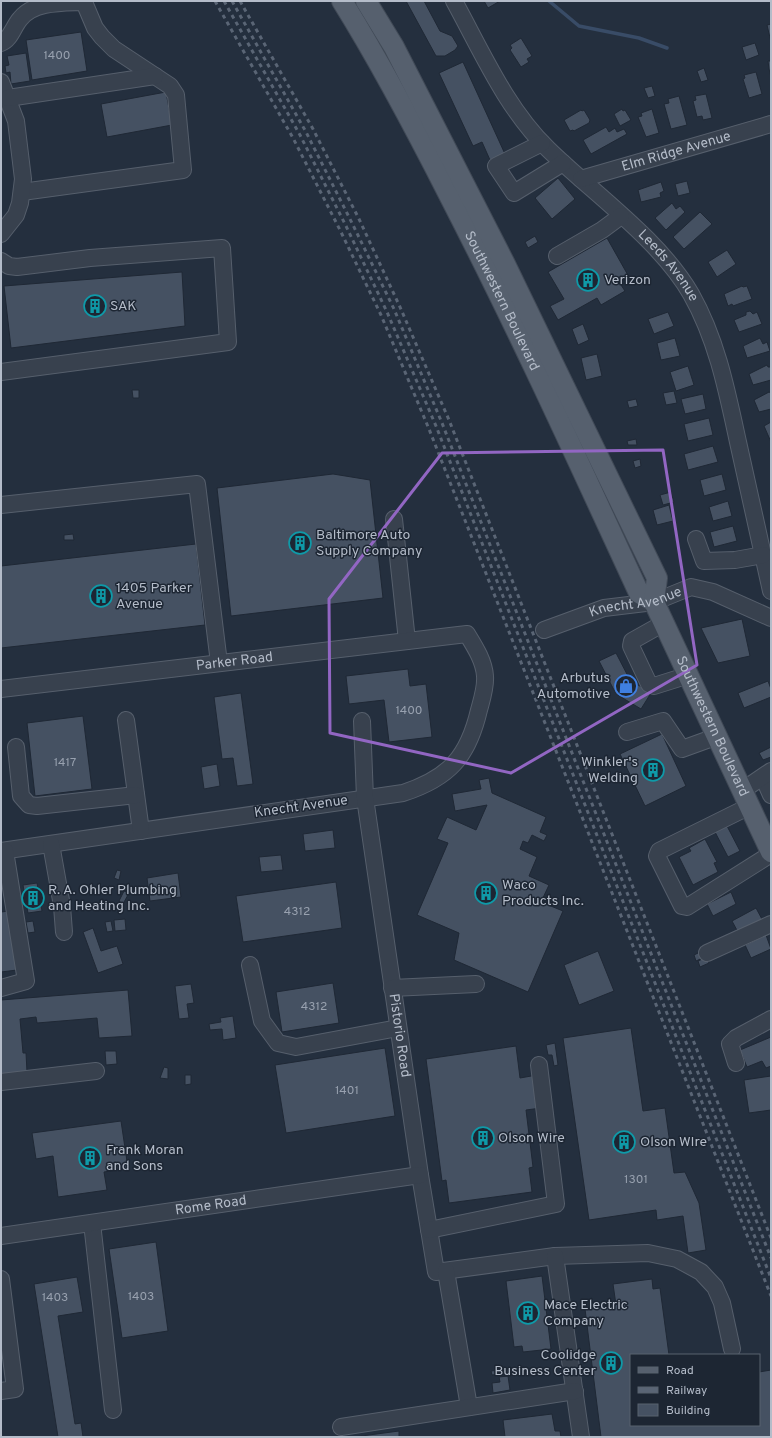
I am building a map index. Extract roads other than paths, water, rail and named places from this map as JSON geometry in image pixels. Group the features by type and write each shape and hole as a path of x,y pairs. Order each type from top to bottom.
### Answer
{"main road":[{"name":"Southwestern Boulevard","path":"342,1 363,34 392,87 486,268 567,435 639,593 654,602"},
{"name":"Southwestern Boulevard","path":"366,1 394,47 505,264 657,578 654,602 718,736 771,853"}],"street":[{"name":"Leeds Avenue","path":"454,1 507,99 525,124 563,163 652,244 690,293 717,353 771,591"},
{"path":"1,43 7,40 20,18 31,11 42,6 84,2 95,28 102,37 114,49 170,86 176,95 183,170 22,192"},
{"path":"8,98 155,76"},
{"path":"1,82 16,121 23,179 22,192 16,215 1,234"},
{"name":"Elm Ridge Avenue","path":"581,179 771,124"},
{"path":"542,142 496,166 514,193 563,163"},
{"path":"557,256 602,230 621,216"},
{"path":"1,261 9,266 17,267 90,258 222,248 228,342 1,372"},
{"path":"1,505 197,484 219,663"},
{"path":"394,519 407,641"},
{"path":"696,539 704,561 736,560 763,555"},
{"name":"Knecht Avenue","path":"544,630 604,608 654,602 691,587 713,592 771,618"},
{"path":"664,623 632,641 631,646 649,684 654,686 689,675"},
{"name":"Knecht Avenue","path":"3,851 403,793 425,785 456,762 467,746 475,729 485,677 478,654 467,634"},
{"name":"Parker Road","path":"1,689 467,634"},
{"path":"126,720 141,831"},
{"name":"Pistorio Road","path":"362,721 365,798 420,1175 429,1230 441,1272 469,1407"},
{"path":"627,732 663,721 682,749 718,736"},
{"path":"16,747 21,796 29,805 37,806 136,795"},
{"path":"767,774 746,798 658,851 657,856 682,906 687,907 771,853"},
{"path":"767,774 771,795"},
{"path":"51,844 62,906 64,932"},
{"path":"1,988 26,981 3,851"},
{"path":"707,953 771,924"},
{"path":"250,965 262,1021 278,1043 296,1047 398,1028"},
{"path":"392,988 476,984"},
{"path":"736,1063 730,1044 736,1038 771,1020"},
{"path":"429,1230 556,1204 539,1065"},
{"path":"1,1082 96,1071"},
{"name":"Rome Road","path":"1,1236 420,1175"},
{"path":"92,1223 113,1410"},
{"path":"441,1272 555,1256 648,1253 677,1259 701,1272 715,1287 722,1303 732,1349"},
{"path":"555,1256 581,1437"},
{"path":"1,1279 15,1389 1,1391"},
{"path":"341,1427 575,1391"}],"waterway":[{"path":"549,1 579,26 639,38 667,48"}],"railway":[{"path":"215,1 293,138 381,315 429,429 771,1296"},
{"path":"224,1 300,135 346,226 387,312 436,426 771,1278"},
{"path":"232,1 306,132 394,309 442,423 771,1258"},
{"path":"240,1 313,129 359,219 400,307 449,420 771,1238"}],"place":[{"name":"Verizon","path":"588,280"},
{"name":"SAK","path":"95,306"},
{"name":"Baltimore Auto Supply Company","path":"300,543"},
{"name":"1405 Parker Avenue","path":"101,596"},
{"name":"Arbutus Automotive","path":"626,686"},
{"name":"Winkler's Welding","path":"653,770"},
{"name":"Waco Products Inc.","path":"486,893"},
{"name":"R. A. Ohler Plumbing and Heating Inc.","path":"33,898"},
{"name":"Olson Wire","path":"483,1138"},
{"name":"Olson WIre","path":"624,1142"},
{"name":"Frank Moran and Sons","path":"90,1158"},
{"name":"Mace Electric Company","path":"528,1313"},
{"name":"Coolidge Business Center","path":"611,1363"}]}
